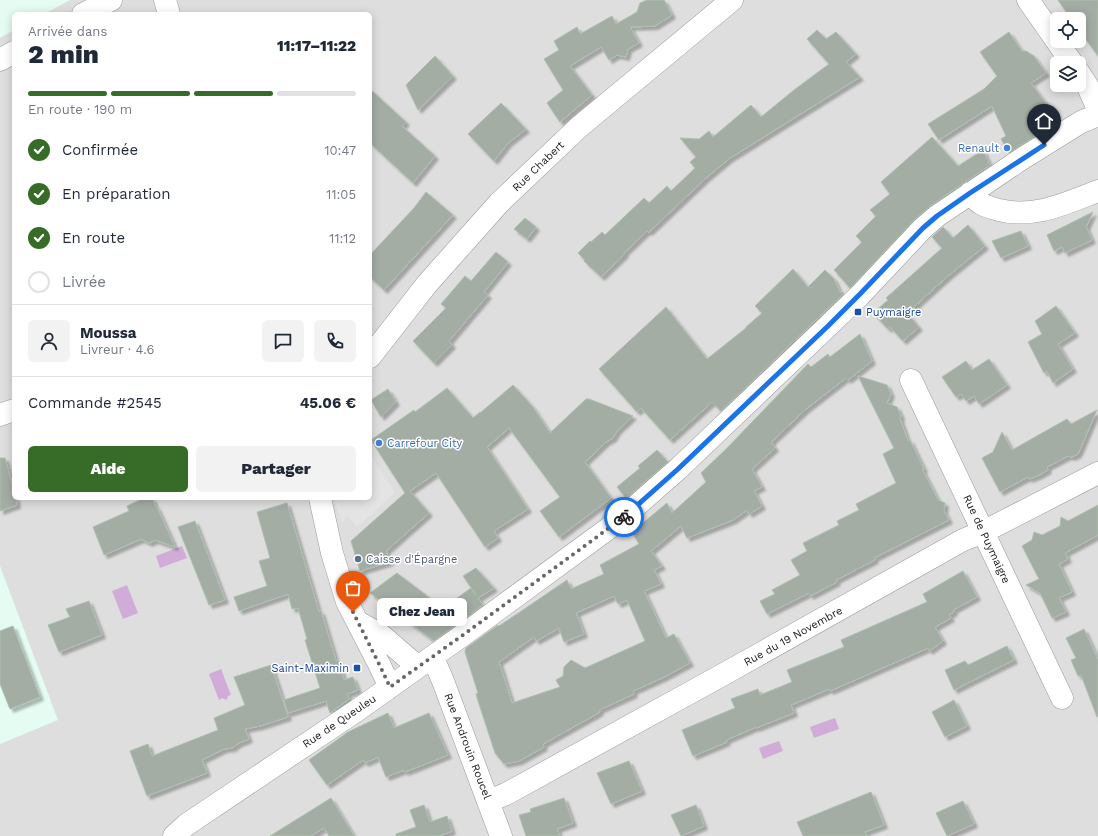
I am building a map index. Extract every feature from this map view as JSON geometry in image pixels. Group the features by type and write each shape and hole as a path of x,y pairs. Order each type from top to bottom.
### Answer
{"street":[{"path":"87,12 111,0"},
{"path":"165,0 168,12"},
{"name":"Rue Chabert","path":"372,354 427,284 499,203 579,127 732,0"},
{"path":"1028,0 1067,56"},
{"path":"0,60 12,53"},
{"path":"1086,84 1098,109"},
{"name":"Rue de Queuleu","path":"174,836 186,825 424,663 620,520 678,469 828,326 923,228 937,216 1020,160 1074,127 1098,115"},
{"path":"970,193 976,201 986,207 1002,211 1021,213 1046,210 1098,191"},
{"name":"Rue de Puymaigre","path":"911,380 1062,698"},
{"path":"0,415 12,411"},
{"name":"Rue du 19 Novembre","path":"489,801 513,791 963,540 983,532 1098,473"},
{"path":"320,500 334,560 347,602 390,687"},
{"name":"Rue Androuin Roucel","path":"358,622 381,634 424,663 437,666 489,801 500,836"}],"shaded area":[{"path":"0,0 1098,0 1098,836 0,836"},
{"path":"0,0 70,0 48,12 12,12 12,31 0,38"},
{"path":"372,457 395,493 357,527 347,515 342,523 335,503 338,500 372,500"},
{"path":"182,546 187,558 160,568 156,556"},
{"path":"0,566 58,720 0,744"},
{"path":"127,585 138,613 123,619 112,591"},
{"path":"221,669 231,695 228,696 226,700 222,698 219,700 209,674"},
{"path":"835,718 839,729 814,738 810,727"},
{"path":"779,741 783,751 763,759 759,748"}],"building":[{"path":"647,0 664,0 672,15 655,26 630,27 639,43 628,49 626,57 617,55 609,60 601,47 570,66 592,95 560,122 547,103 563,90 544,59 559,50 554,41 577,27 580,34 612,16 616,24 637,12 640,3"},
{"path":"1058,0 1098,0 1098,56 1086,40 1086,12 1066,12"},
{"path":"817,30 826,39 836,32 856,54 846,62 860,77 730,158 706,178 649,232 647,231 601,277 584,261 585,260 578,253 602,232 605,235 644,198 649,203 667,186 671,191 695,168 690,162 696,157 680,138 699,139 709,131 713,137 751,105 761,117 829,64 807,39"},
{"path":"1009,32 1022,51 1026,51 1034,56 1046,73 1031,83 1059,121 1009,153 1001,139 1006,136 992,106 939,140 928,124 984,89 997,76 980,52"},
{"path":"435,56 453,76 418,110 406,85"},
{"path":"372,91 406,122 402,126 435,156 413,183 372,145"},
{"path":"501,103 526,129 508,143 494,161 468,134"},
{"path":"932,137 958,166 983,150 990,165 930,206 915,219 850,288 834,270 862,242 856,236 876,216 870,210 890,194 881,182"},
{"path":"426,192 453,215 384,290 372,279 372,253 414,208"},
{"path":"1093,212 1086,227 1092,240 1065,253 1062,247 1054,251 1047,235"},
{"path":"525,218 536,227 527,239 514,229"},
{"path":"968,225 985,246 949,275 907,313 919,327 903,341 890,327 888,329 873,313 888,300 886,298 942,248 932,237 943,227 953,238"},
{"path":"1021,231 1028,246 1001,258 992,241"},
{"path":"496,252 508,262 484,292 488,295 449,341 452,345 434,363 413,341 446,308 441,304 465,276 471,281"},
{"path":"793,269 808,287 825,270 834,279 840,292 844,293 721,411 712,402 670,440 641,408 637,412 599,369 666,307 707,359 746,328 762,313 755,306"},
{"path":"1056,306 1075,333 1058,344 1073,369 1053,383 1047,371 1044,373 1028,342 1042,334 1035,321"},
{"path":"860,334 872,361 848,380 846,378 806,409 771,442 775,448 752,469 762,487 754,491 762,506 749,514 747,510 733,520 687,538 681,526 651,551 662,566 654,570 661,584 644,591 666,638 674,634 690,663 633,691 634,694 599,710 600,712 543,744 544,747 519,761 504,764 495,753 476,694 478,693 465,652 466,648 498,625 499,626 567,580 571,589 604,574 600,565 639,544 632,532 667,503 672,513 706,482 701,473 808,364 811,367 828,354 830,357","holes":["614,596 618,604 627,600 645,641 585,668 571,660 564,667 563,676 556,680 560,687 512,703 499,662 534,637 536,641 559,628 564,642 584,634 576,613"]},
{"path":"989,359 1007,385 979,404 974,396 966,401 961,394 956,397 942,377 966,361 972,370"},
{"path":"858,376 887,385 891,394 887,403 897,407 908,441 910,440 924,469 922,469 938,500 945,503 944,511 949,520 874,558 875,560 836,580 837,582 810,596 809,593 767,614 760,601 775,594 772,590 800,575 791,560 807,551 803,543 839,525 837,521 859,510 856,504 896,483 883,454 894,448"},
{"path":"513,385 533,407 550,433 586,399 633,416 617,431 613,438 606,442 585,462 611,498 559,537 540,511 560,497 509,428 487,447 528,509 494,531 498,538 485,547 436,473 410,491 429,513 386,551 390,562 360,571 351,541 405,493 372,439 414,410 415,412 447,388 473,418"},
{"path":"388,389 396,402 381,417 372,399"},
{"path":"1097,410 1078,454 1072,457 1068,456 1047,467 1048,470 1039,475 1029,479 1028,477 1000,492 982,458 993,452 1002,432 1012,450 1067,419 1071,424"},
{"path":"657,450 668,462 626,498 617,487 640,468 638,466"},
{"path":"0,458 5,458 12,484 12,500 16,500 17,505 0,511"},
{"path":"140,500 153,500 175,547 155,540 149,543 141,539 104,555 93,527 129,511 127,506"},
{"path":"287,503 319,612 321,611 336,661 338,660 344,680 353,677 358,690 347,694 349,699 330,713 326,701 288,713 284,700 320,688 305,640 307,639 298,608 292,609 288,594 239,611 234,597 267,586 259,561 270,558 257,512"},
{"path":"1098,505 1098,535 1065,553 1068,559 1059,564 1072,592 1059,598 1066,612 1052,618 1040,593 1026,585 1039,579 1022,546 1032,540 1034,532 1042,535 1060,526 1061,517 1068,521"},
{"path":"195,521 225,600 209,605 178,527"},
{"path":"476,568 494,588 478,598 483,605 434,641 370,593 397,573 443,608 471,588 476,595 463,576"},
{"path":"963,571 977,597 953,610 954,612 949,615 951,618 935,627 943,641 929,651 928,648 830,691 829,689 791,705 794,713 756,727 726,740 727,742 693,756 682,730 735,708 731,699 758,689 760,695 792,682 787,670 844,647 841,640 927,602 923,594"},
{"path":"89,601 102,635 59,652 48,625 70,617 66,609"},
{"path":"13,626 40,697 10,709 0,684 0,631"},
{"path":"1084,629 1098,660 1097,717 1081,675 1078,676 1071,660 1076,658 1066,638"},
{"path":"1007,646 1014,660 954,690 945,670 965,661 968,665"},
{"path":"271,665 288,717 245,729 249,739 232,748 224,749 202,760 207,773 147,796 130,751 148,744 152,756 218,730 214,718 245,705 234,677"},
{"path":"954,700 967,726 945,737 932,712"},
{"path":"388,713 394,728 429,713 448,755 405,772 404,770 386,777 378,757 365,763 363,760 327,785 309,760 348,732"},
{"path":"629,761 642,791 611,804 597,773"},
{"path":"871,792 884,825 865,832 867,836 803,836 797,822"},
{"path":"331,798 354,836 329,836 324,828 311,836 270,836"},
{"path":"564,798 573,823 557,829 560,836 526,836 519,815 531,812 530,809"},
{"path":"963,801 974,824 947,836 936,813"},
{"path":"424,805 430,822 447,816 452,831 439,836 396,836 396,834 416,827 410,810"},
{"path":"696,805 704,826 681,836 671,815"}],"way so far":[{"path":"353,612 390,687 624,517"}],"place":[{"name":"Renault","path":"1007,148"},
{"name":"Puymaigre","path":"858,312"},
{"name":"Carrefour City","path":"379,443"},
{"name":"Caisse d'Épargne","path":"358,559"},
{"name":"Chez Jean","path":"353,612"},
{"name":"Saint-Maximin","path":"357,668"}],"route":[{"path":"624,517 746,406 860,294 923,228 937,216 970,193 1044,145"}]}
